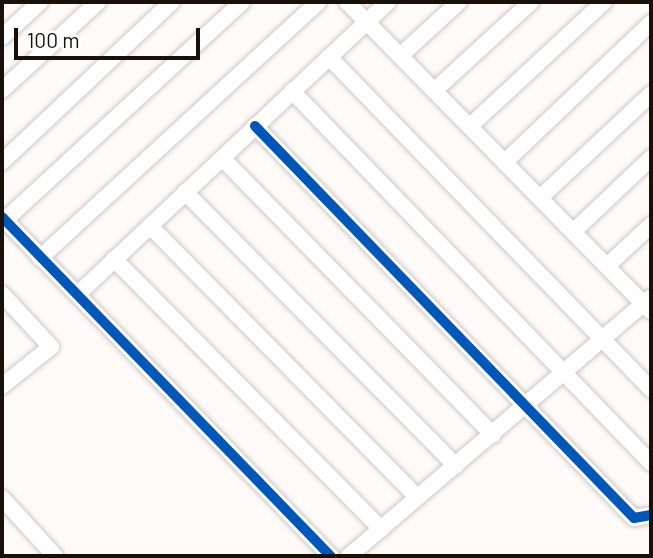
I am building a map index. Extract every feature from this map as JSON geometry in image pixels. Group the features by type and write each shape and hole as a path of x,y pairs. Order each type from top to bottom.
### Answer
{"street":[{"path":"2,37 40,2"},
{"path":"2,90 98,2"},
{"path":"2,162 172,2"},
{"path":"242,2 3,218 330,556"},
{"path":"40,258 318,2"},
{"path":"347,2 542,196 607,266 649,304 349,556"},
{"path":"78,294 388,2"},
{"path":"400,57 459,2"},
{"path":"435,90 531,2"},
{"path":"470,126 604,2"},
{"path":"506,161 651,23"},
{"path":"329,57 651,389"},
{"path":"292,91 567,371 651,463"},
{"path":"542,196 651,94"},
{"path":"255,126 530,403 634,518 649,521"},
{"path":"575,230 651,158"},
{"path":"223,159 493,435"},
{"path":"185,192 456,466"},
{"path":"607,266 651,225"},
{"path":"150,226 417,497"},
{"path":"114,259 381,529"},
{"path":"2,294 51,347 5,377"},
{"path":"2,498 55,556"}],"cycle path":[{"path":"255,126 634,518 651,515"},
{"path":"2,217 330,556"}]}
